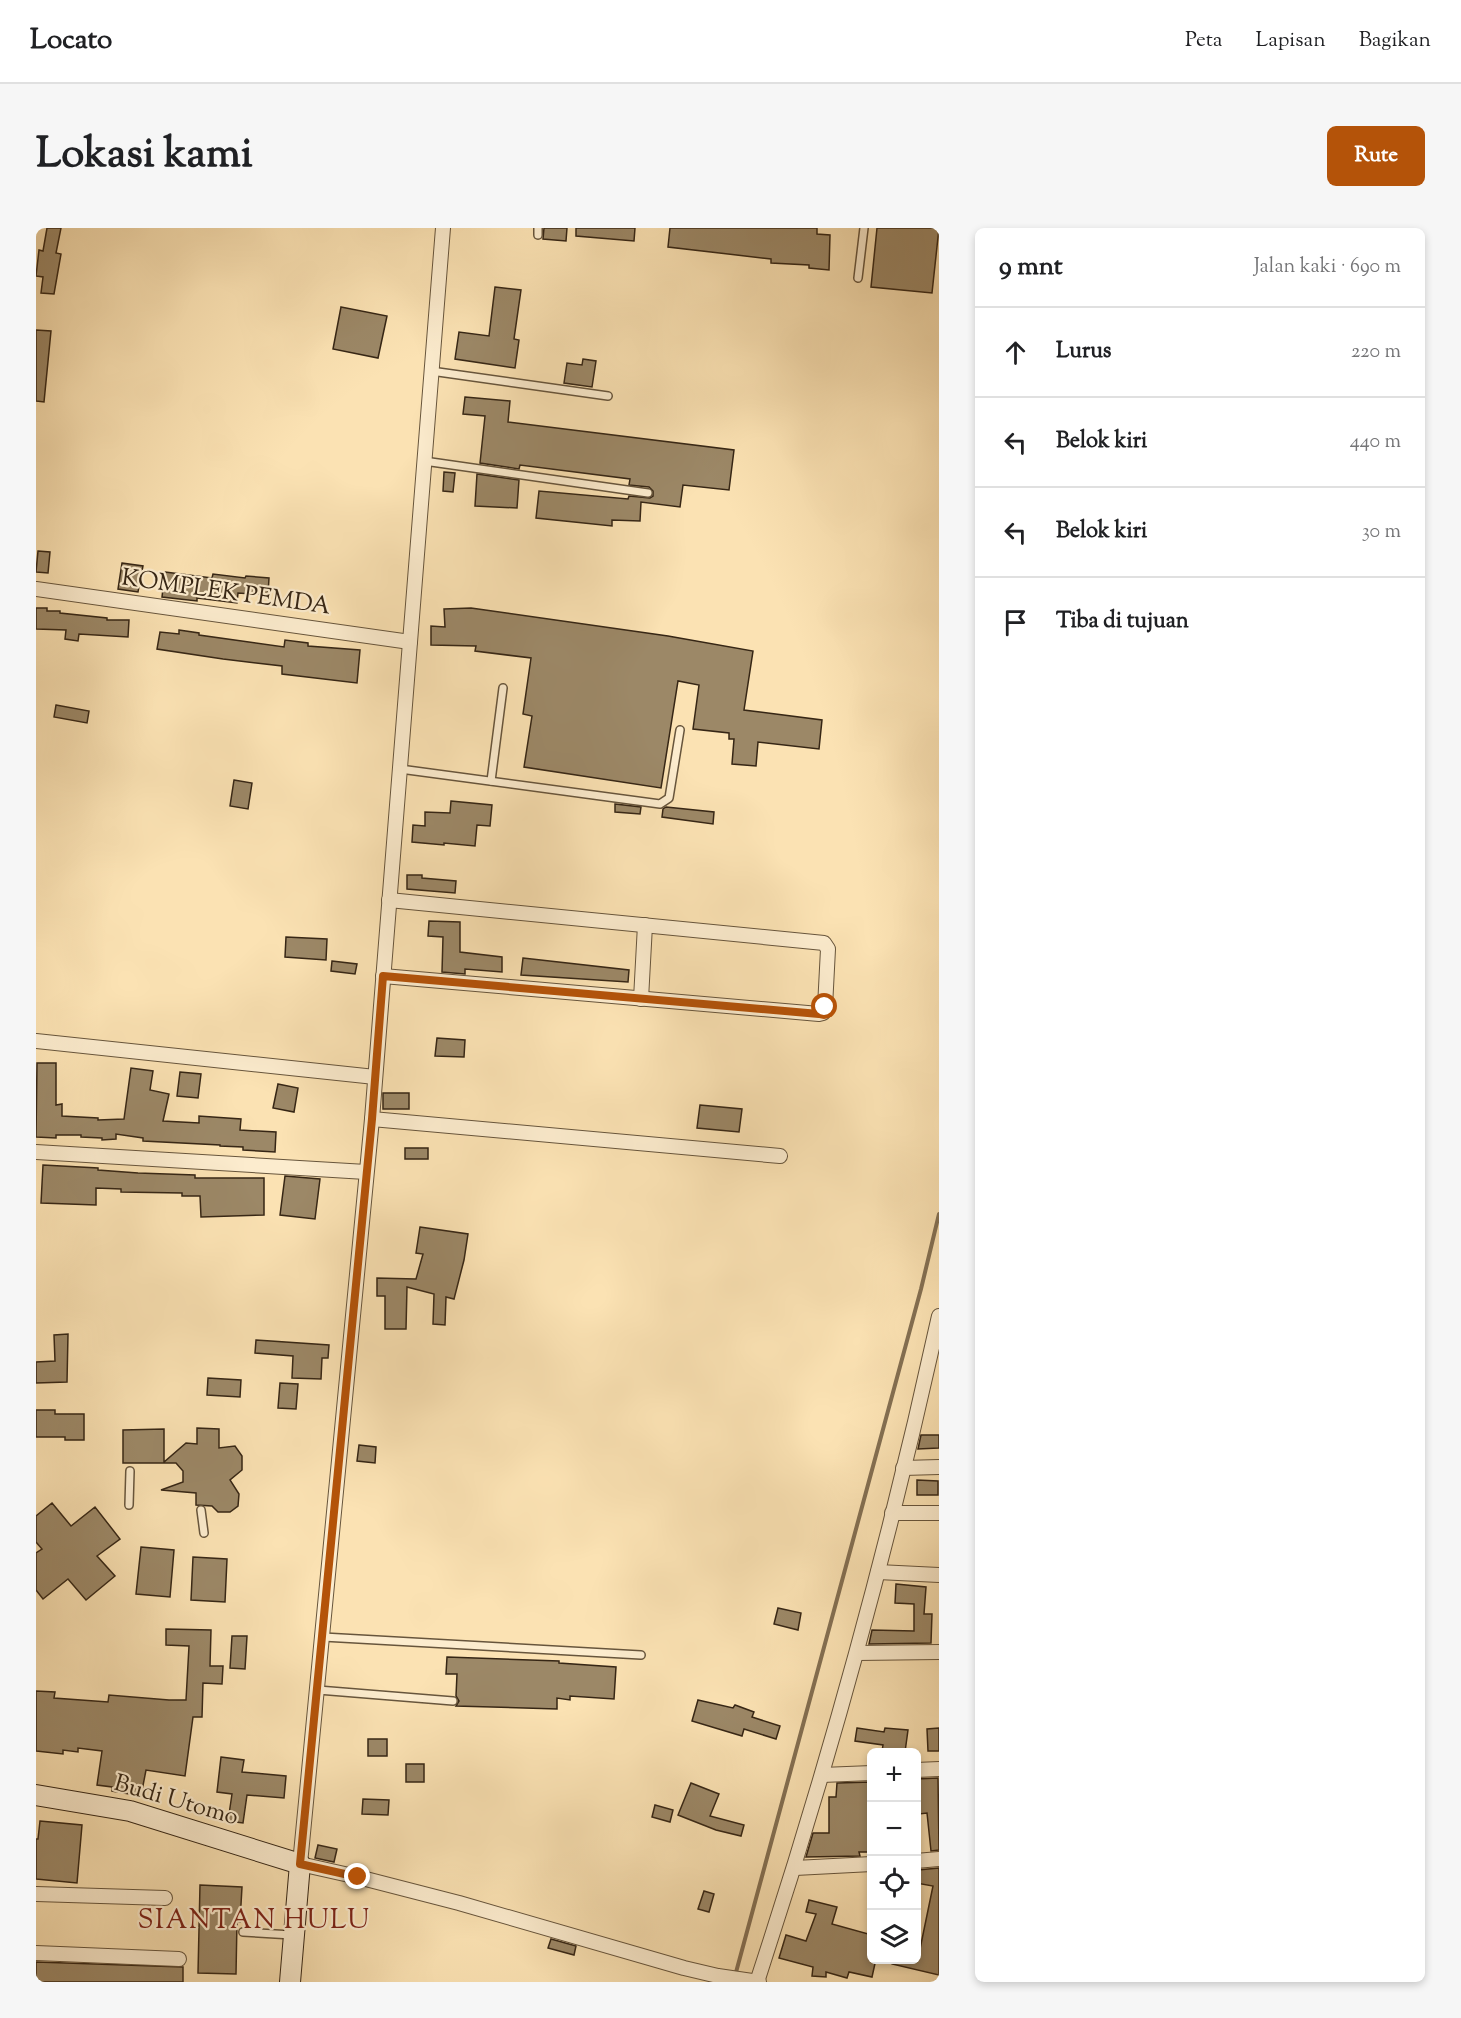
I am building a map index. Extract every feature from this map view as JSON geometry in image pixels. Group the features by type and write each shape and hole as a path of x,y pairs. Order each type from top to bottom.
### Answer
{"street":[{"path":"290,1982 372,1119 443,228"},
{"name":"KOMPLEK PEMDA","path":"36,589 410,642"},
{"path":"383,976 819,1014 825,1007 828,949 824,943 389,900"},
{"path":"641,999 645,926"},
{"path":"36,1041 375,1077"},
{"path":"372,1119 780,1156"},
{"path":"36,1152 366,1172"},
{"path":"300,1864 459,1903 718,1976 755,1982 795,1868 857,1653 936,1347 939,1316"},
{"path":"903,1468 939,1467"},
{"path":"892,1513 939,1514"},
{"path":"878,1572 939,1575"},
{"path":"857,1653 939,1652"},
{"path":"921,1770 939,1769"},
{"path":"822,1775 867,1773"},
{"name":"Budi Utomo","path":"36,1795 130,1810 300,1864"},
{"path":"921,1861 939,1859"},
{"path":"795,1868 867,1864"},
{"path":"36,1894 165,1898"},
{"path":"36,1953 179,1959"}],"lane":[{"path":"858,278 864,228"},
{"path":"431,371 608,396"},
{"path":"424,461 648,493"},
{"path":"491,781 503,688"},
{"path":"400,769 660,804 669,798 680,730"},
{"path":"129,1471 129,1505"},
{"path":"201,1510 204,1533"},
{"path":"323,1637 641,1655"},
{"path":"318,1690 453,1701"},
{"path":"243,1932 294,1935"}],"building":[{"path":"47,228 61,228 56,253 61,254 54,294 41,293 43,277 36,276 39,250 43,251"},
{"path":"544,228 567,228 566,241 543,239"},
{"path":"576,228 635,228 634,241 576,236"},
{"path":"670,228 817,228 817,234 830,235 829,270 809,268 809,265 771,263 771,259 668,247"},
{"path":"877,228 939,228 932,293 871,287"},
{"path":"495,287 521,290 514,339 519,340 515,368 455,359 459,332 489,336"},
{"path":"341,307 387,316 378,358 333,349"},
{"path":"36,330 51,331 44,402 36,401"},
{"path":"583,359 596,361 592,387 564,383 567,363 582,365"},
{"path":"465,397 510,401 508,422 734,450 729,490 683,485 680,507 641,502 640,521 612,520 612,526 536,518 539,491 628,499 629,496 650,498 653,496 653,491 649,487 629,485 630,479 520,465 519,469 480,463 485,416 463,414"},
{"path":"444,472 455,473 453,492 443,491"},
{"path":"477,474 519,480 517,508 475,506"},
{"path":"38,551 50,552 48,573 36,572"},
{"path":"122,563 143,566 138,592 118,589"},
{"path":"165,572 212,578 213,574 269,578 268,595 238,593 237,603 162,597"},
{"path":"36,608 107,618 107,620 129,620 128,637 79,634 78,641 65,639 66,630 36,629"},
{"path":"471,608 668,636 753,651 744,710 822,720 819,749 758,742 756,766 732,764 734,739 729,739 729,733 693,729 699,685 678,681 661,788 524,767 532,716 523,714 531,658 475,651 476,646 431,645 431,626 445,627 444,609"},
{"path":"179,630 284,647 285,640 308,643 308,646 360,650 357,683 282,674 282,666 157,649 160,632 179,634"},
{"path":"56,705 89,711 87,723 54,717"},
{"path":"234,780 252,783 248,809 230,806"},
{"path":"451,801 492,805 490,826 477,825 475,846 412,842 413,825 425,826 425,812 450,813"},
{"path":"615,804 641,807 640,814 615,812"},
{"path":"666,807 714,812 713,824 662,817 663,809"},
{"path":"407,875 422,875 422,878 456,881 455,893 407,889"},
{"path":"429,921 460,922 460,952 502,957 502,972 465,969 465,974 442,972 443,937 428,936"},
{"path":"286,937 327,939 326,960 285,957"},
{"path":"523,958 629,970 628,982 521,975"},
{"path":"332,961 357,964 355,974 331,971"},
{"path":"437,1038 465,1040 464,1057 435,1056"},
{"path":"37,1063 56,1063 56,1105 62,1104 62,1116 98,1118 98,1120 124,1119 131,1068 153,1071 150,1090 169,1094 163,1121 199,1123 199,1116 241,1119 240,1130 276,1132 275,1152 243,1150 243,1147 220,1145 143,1141 143,1138 116,1134 116,1139 102,1140 102,1138 81,1137 81,1135 56,1135 56,1138 36,1137"},
{"path":"180,1072 201,1074 198,1098 177,1096"},
{"path":"278,1084 298,1088 294,1112 273,1108"},
{"path":"383,1093 409,1093 409,1109 383,1109"},
{"path":"700,1105 742,1109 739,1132 697,1128"},
{"path":"405,1148 428,1148 428,1159 405,1159"},
{"path":"43,1165 195,1175 195,1178 264,1178 264,1215 201,1217 200,1196 182,1196 182,1193 121,1192 121,1189 96,1188 96,1205 41,1203"},
{"path":"285,1176 320,1179 315,1219 280,1215"},
{"path":"420,1227 468,1234 454,1299 446,1297 445,1325 433,1324 434,1294 407,1287 406,1329 385,1329 385,1296 377,1296 377,1278 416,1279 423,1254 416,1253"},
{"path":"68,1334 67,1382 36,1383 36,1362 55,1361 54,1335"},
{"path":"256,1340 329,1345 328,1358 322,1358 321,1379 292,1378 293,1356 255,1353"},
{"path":"208,1378 241,1380 240,1397 207,1395"},
{"path":"280,1383 298,1384 296,1409 278,1408"},
{"path":"36,1410 55,1410 55,1414 84,1414 84,1440 65,1440 65,1437 36,1437"},
{"path":"197,1428 219,1429 219,1448 235,1446 242,1456 242,1470 230,1480 239,1494 238,1506 230,1512 218,1512 212,1506 196,1505 196,1493 161,1490 183,1482 183,1471 176,1463 123,1463 123,1430 164,1429 164,1462 186,1443 197,1444"},
{"path":"921,1435 939,1435 939,1448 918,1449"},
{"path":"359,1445 376,1447 375,1463 357,1461"},
{"path":"917,1480 938,1481 938,1495 917,1495"},
{"path":"52,1503 71,1526 95,1507 120,1539 97,1556 115,1576 86,1600 68,1579 43,1599 36,1590 36,1553 42,1549 36,1542 36,1516"},
{"path":"141,1547 174,1550 170,1597 136,1594"},
{"path":"193,1557 227,1559 225,1602 191,1600"},
{"path":"896,1584 926,1587 924,1614 932,1614 931,1643 869,1644 872,1630 914,1631 914,1604 895,1603"},
{"path":"778,1608 801,1613 798,1630 774,1624"},
{"path":"166,1629 211,1630 210,1666 223,1666 222,1684 203,1683 202,1717 193,1717 185,1776 146,1770 141,1796 112,1791 112,1787 97,1785 102,1751 78,1748 78,1752 63,1750 63,1754 36,1751 36,1691 55,1692 54,1698 108,1702 109,1695 186,1700 189,1646 166,1645"},
{"path":"232,1636 247,1636 245,1669 230,1668"},
{"path":"447,1657 559,1661 559,1663 616,1667 614,1699 570,1696 570,1700 557,1698 557,1709 456,1706 459,1701 456,1696 457,1674 446,1674"},
{"path":"698,1700 733,1708 735,1705 754,1712 752,1717 780,1726 776,1739 744,1729 742,1736 692,1721"},
{"path":"857,1728 884,1732 885,1728 908,1730 906,1748 882,1748 883,1745 855,1741"},
{"path":"939,1728 939,1751 928,1751 927,1729"},
{"path":"368,1739 387,1739 387,1756 368,1756"},
{"path":"221,1757 244,1760 242,1772 286,1776 284,1798 247,1795 243,1823 228,1821 232,1794 217,1792"},
{"path":"406,1764 424,1764 424,1782 406,1782"},
{"path":"938,1778 939,1850 931,1851 927,1813 921,1814 921,1779"},
{"path":"867,1782 867,1852 859,1852 860,1856 806,1857 813,1833 829,1833 829,1797 836,1797 837,1783"},
{"path":"691,1783 719,1794 710,1816 744,1825 741,1836 716,1830 678,1815"},
{"path":"363,1799 389,1800 388,1815 362,1814"},
{"path":"655,1805 673,1810 670,1822 652,1817"},
{"path":"40,1821 82,1825 77,1883 36,1879 36,1839 38,1839"},
{"path":"318,1845 337,1849 334,1862 315,1858"},
{"path":"939,1868 939,1975 892,1964 921,1964 921,1944 933,1886 921,1884 921,1870"},
{"path":"200,1885 242,1887 240,1922 237,1921 236,1974 198,1973"},
{"path":"704,1891 714,1894 709,1912 698,1909"},
{"path":"809,1900 837,1907 832,1924 867,1934 867,1964 875,1964 872,1977 849,1972 847,1978 826,1972 826,1977 812,1976 813,1967 779,1958 786,1935 806,1941 816,1914 806,1912"},
{"path":"551,1939 576,1946 574,1955 548,1948"},
{"path":"36,1962 183,1967 183,1982 36,1982"}],"waterway":[{"path":"735,1976 921,1289 939,1214"}],"district":[{"name":"SIANTAN HULU","path":"254,1921"}],"route":[{"path":"358,1877 300,1864 372,1119 383,976 819,1014 825,1007"}]}
